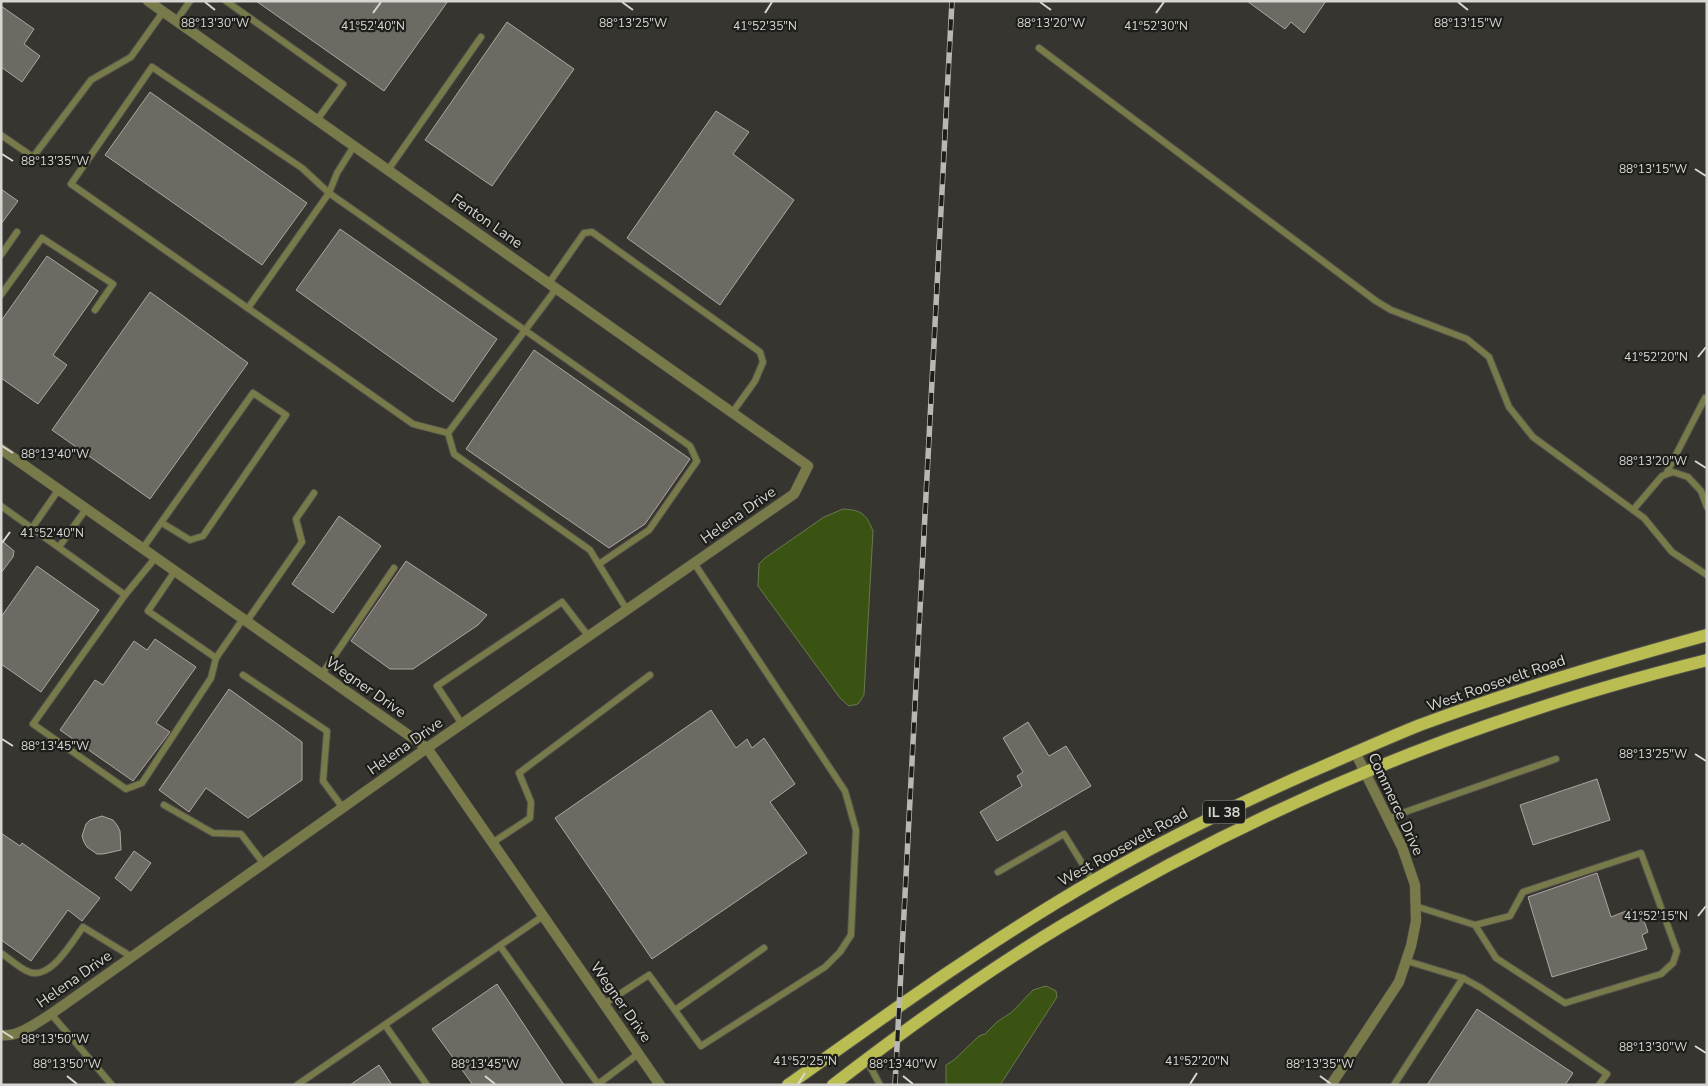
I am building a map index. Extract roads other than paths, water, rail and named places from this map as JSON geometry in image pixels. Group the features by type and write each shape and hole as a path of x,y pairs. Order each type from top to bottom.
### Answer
{"main road":[{"name":"West Roosevelt Road","path":"788,1085 977,953 1092,881 1208,819 1355,752 1419,726 1515,692 1707,635"},
{"name":"IL 38","path":"833,1085 913,1025 999,966 1113,896 1230,834 1365,773 1430,747 1526,712 1707,660"}],"street":[{"name":"Fenton Lane","path":"148,1 808,466"},
{"name":"Wegner Drive","path":"1,449 427,748 660,1085"},
{"name":"Helena Drive","path":"3,1035 26,1029 51,1014 427,748 794,494 808,466"},
{"name":"Commerce Drive","path":"1330,1085 1399,982 1407,961 1416,921 1415,885 1402,847 1355,752"}],"lane":[{"path":"176,21 190,1"},
{"path":"226,1 343,84 317,120"},
{"path":"1,136 33,157 91,80 131,57 163,12"},
{"path":"388,170 481,37"},
{"path":"1039,48 1376,301 1391,310 1467,339 1489,357 1509,407 1534,437 1644,518 1672,552 1707,576"},
{"path":"448,433 413,424 71,184 152,67 302,168 329,192 690,446 697,462 649,530 599,564"},
{"path":"248,308 329,192 337,172 354,146"},
{"path":"1,255 17,232"},
{"path":"448,433 525,329 584,233 592,232 760,352 763,362 755,381 732,413"},
{"path":"1,296 42,238 113,284 96,310"},
{"path":"143,548 253,393 286,415 203,536 190,540 162,523"},
{"path":"1666,474 1705,398"},
{"path":"448,433 454,454 590,550 627,610"},
{"path":"1633,510 1662,476 1673,472 1688,477 1701,491 1707,507"},
{"path":"32,528 59,489"},
{"path":"156,557 126,595 33,724 126,789 142,784 211,678 216,658 302,542 296,519 314,493"},
{"path":"1,506 126,595"},
{"path":"58,547 86,509"},
{"path":"604,1004 649,975 700,1046 825,967 840,952 851,936 856,830 845,791 694,564"},
{"path":"322,674 394,568"},
{"path":"175,571 148,610 216,658"},
{"path":"462,724 437,686 562,602 589,637"},
{"path":"243,675 327,731 323,781 343,808"},
{"path":"492,842 530,818 531,802 519,773 650,675"},
{"path":"1388,818 1556,759"},
{"path":"164,805 213,833 241,834 264,864"},
{"path":"998,872 1064,834 1092,881"},
{"path":"1415,906 1475,925 1510,916 1523,892 1641,853 1677,950 1673,963 1662,974 1565,1002 1496,958 1475,925"},
{"path":"298,1085 543,916"},
{"path":"1,953 28,972 40,974 52,967 84,927 132,957"},
{"path":"500,946 598,1085 638,1054"},
{"path":"675,1010 764,948"},
{"path":"1407,961 1463,978 1481,988 1607,1074 1599,1085"},
{"path":"1394,1085 1463,978"},
{"path":"51,1014 112,1085"},
{"path":"385,1025 427,1085"},
{"path":"866,1059 880,1085"}],"railway":[{"path":"895,1085 952,1"}]}
